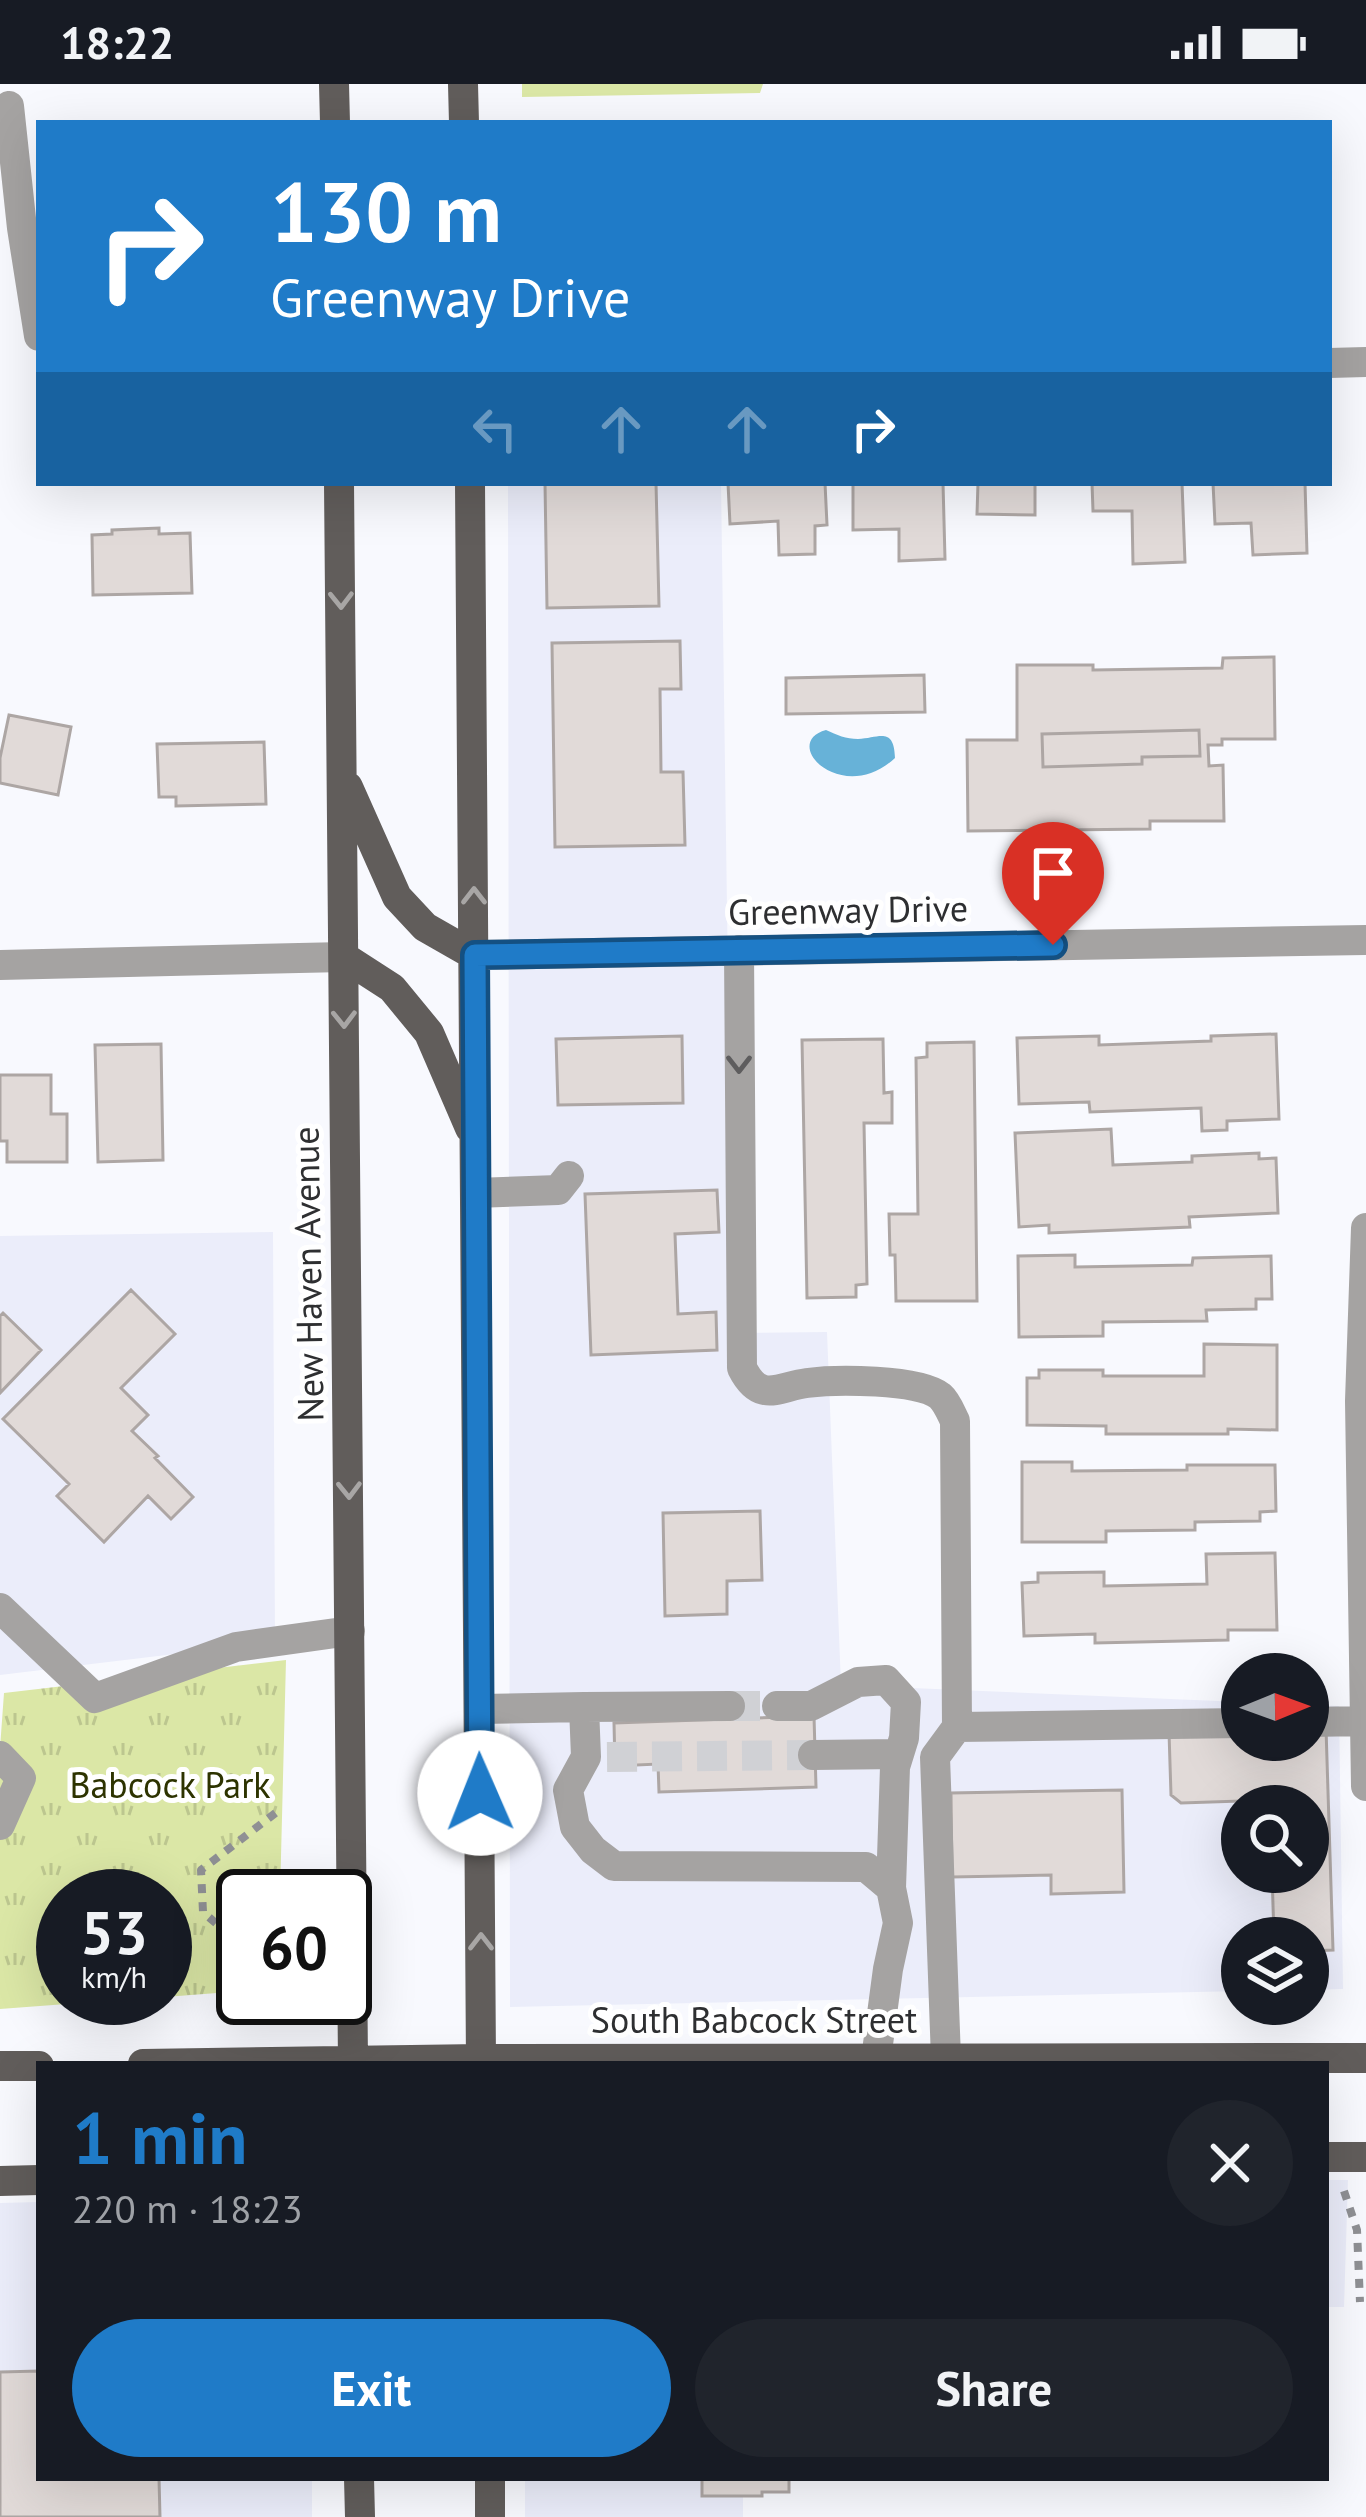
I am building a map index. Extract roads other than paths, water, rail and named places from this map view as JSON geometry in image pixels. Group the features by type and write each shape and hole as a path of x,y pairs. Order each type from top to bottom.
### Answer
{"main road":[{"path":"334,84 335,120"},
{"path":"463,84 464,120"},
{"name":"New Haven Avenue","path":"340,486 352,2061"},
{"path":"470,486 481,2061"},
{"path":"343,776 398,897 425,927 475,955"},
{"path":"344,957 392,988 429,1033 475,1139"},
{"name":"South Babcock Street","path":"481,2061 1366,2058"},
{"path":"0,2066 36,2066"},
{"path":"1329,2157 1366,2157"},
{"path":"0,2181 36,2180"},
{"path":"359,2481 360,2517"},
{"path":"490,2481 490,2517"}],"street":[{"path":"9,106 36,317"},
{"path":"1332,363 1366,362"},
{"name":"Greenway Drive","path":"475,955 1366,940"},
{"path":"739,950 742,1368 749,1381 764,1390 782,1392 805,1383 892,1382 920,1387 943,1398 955,1421 957,1726 935,1757 946,2059"},
{"path":"0,965 344,957"},
{"path":"475,1192 558,1190 569,1176"},
{"path":"1366,1228 1366,1786"},
{"path":"0,1609 94,1697 236,1647 350,1631"},
{"path":"777,1706 811,1706 858,1682 886,1681 906,1702 896,1767 891,1888 898,1923 876,2059"},
{"path":"584,1706 596,1757 568,1790 575,1827 592,1850 614,1866 866,1867 891,1888"},
{"path":"479,1709 730,1706"},
{"path":"1329,1722 1365,1721"},
{"path":"957,1726 1221,1723"},
{"path":"813,1755 899,1754"},
{"path":"0,1756 21,1778 0,1825"}],"water":[{"path":"826,730 854,739 888,738 895,758 875,771 837,774 813,757 810,747 813,737"}],"tunnel":[{"path":"730,1706 777,1706"},
{"path":"607,1757 813,1755"}],"park label":[{"name":"Babcock Park","path":"170,1785"}]}
